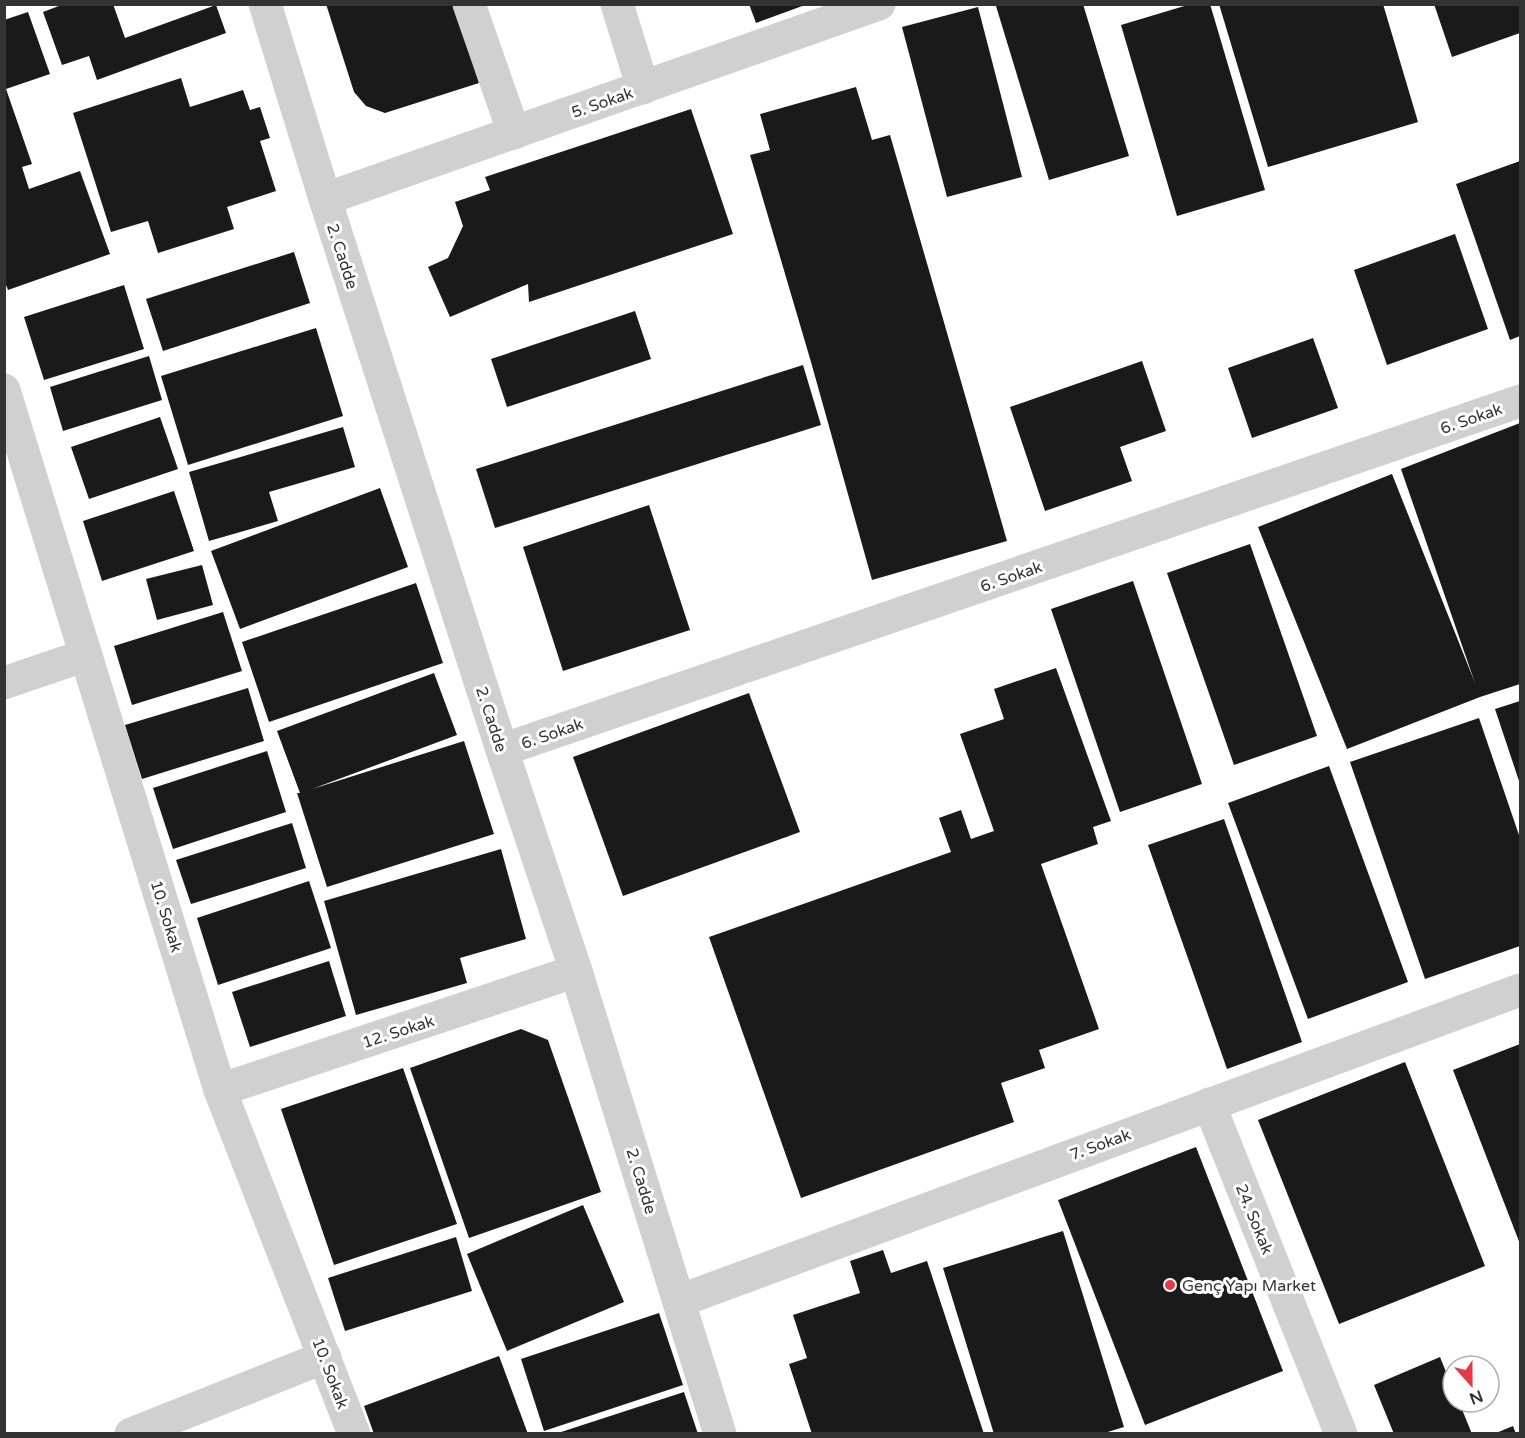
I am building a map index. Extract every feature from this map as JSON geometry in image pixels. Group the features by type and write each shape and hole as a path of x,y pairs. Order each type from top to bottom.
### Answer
{"street":[{"name":"2. Cadde","path":"265,4 325,200 502,750 576,971 720,1434"},
{"path":"469,4 514,133"},
{"path":"617,4 643,88"},
{"name":"5. Sokak","path":"325,200 879,4"},
{"name":"10. Sokak","path":"4,390 220,1090 354,1434"},
{"name":"6. Sokak","path":"502,750 1521,401"},
{"path":"4,683 86,654"},
{"name":"12. Sokak","path":"220,1090 576,971"},
{"name":"7. Sokak","path":"679,1301 1521,990"},
{"name":"24. Sokak","path":"1209,1104 1341,1434"},
{"path":"131,1434 325,1357"}],"building":[{"path":"64,4 113,4 125,38 216,5 226,33 97,80 89,56 62,65 43,12"},
{"path":"326,4 454,4 479,83 385,113 366,106 354,92"},
{"path":"749,4 805,4 805,5 756,23"},
{"path":"1001,4 1083,4 1129,156 1049,180 996,6"},
{"path":"1191,4 1210,4 1265,190 1177,216 1121,25"},
{"path":"1219,4 1383,4 1418,122 1268,167"},
{"path":"1434,4 1520,4 1520,33 1452,57"},
{"path":"978,7 1022,177 947,197 902,27"},
{"path":"28,12 50,74 6,89 32,164 22,167 29,189 80,171 110,254 8,290 4,280 4,20"},
{"path":"181,78 190,107 243,90 250,110 260,107 270,138 260,141 276,191 227,207 234,229 158,253 148,221 111,232 73,113"},
{"path":"856,87 872,140 890,135 1007,541 872,580 750,155 770,150 760,114"},
{"path":"691,109 733,234 529,302 528,284 450,317 428,267 448,258 463,226 455,202 490,190 485,177"},
{"path":"1520,161 1520,336 1510,340 1456,184"},
{"path":"1455,234 1488,329 1387,365 1354,270"},
{"path":"294,252 310,303 163,351 146,299"},
{"path":"124,285 144,349 44,380 24,317"},
{"path":"635,311 651,359 507,407 491,359"},
{"path":"316,328 343,416 188,465 161,376"},
{"path":"1313,338 1338,408 1252,438 1228,368"},
{"path":"149,356 162,400 63,431 50,387"},
{"path":"1142,361 1166,431 1120,447 1132,481 1045,511 1010,407"},
{"path":"803,365 821,425 495,528 476,469"},
{"path":"160,417 178,469 89,499 71,447"},
{"path":"1520,423 1520,684 1480,697 1347,749 1258,527 1392,474 1475,683 1401,469"},
{"path":"343,427 355,467 269,492 278,521 209,541 189,472"},
{"path":"380,488 408,567 240,629 211,551"},
{"path":"174,491 194,551 102,581 83,521"},
{"path":"649,505 690,630 563,671 523,547"},
{"path":"1250,544 1317,736 1234,765 1167,573"},
{"path":"202,565 213,605 157,620 146,579"},
{"path":"1133,581 1202,784 1120,812 1051,609"},
{"path":"416,583 443,663 269,722 242,642"},
{"path":"223,612 242,671 132,705 114,646"},
{"path":"1056,668 1111,821 1093,827 1098,844 1041,864 1099,1029 1039,1050 1045,1068 1001,1083 1014,1122 801,1198 709,937 951,852 939,818 961,810 971,839 994,831 960,734 1004,719 994,689"},
{"path":"434,673 457,735 312,789 464,741 494,834 327,887 297,793 300,793 277,731"},
{"path":"248,688 264,741 142,779 125,725"},
{"path":"749,693 800,832 623,896 573,757"},
{"path":"1520,701 1520,784 1495,709"},
{"path":"1479,718 1520,838 1520,946 1425,979 1350,762"},
{"path":"267,751 286,812 173,849 153,788"},
{"path":"1329,766 1408,982 1308,1019 1228,803"},
{"path":"1224,819 1302,1042 1227,1069 1148,845"},
{"path":"292,823 306,868 191,904 176,860"},
{"path":"501,849 526,939 460,958 467,983 356,1015 324,901"},
{"path":"309,881 331,948 218,985 197,918"},
{"path":"329,961 346,1016 250,1047 232,992"},
{"path":"521,1029 548,1040 601,1192 469,1238 410,1068"},
{"path":"1520,1044 1520,1244 1453,1070"},
{"path":"1405,1062 1485,1266 1339,1324 1258,1120"},
{"path":"403,1068 457,1224 334,1265 281,1109"},
{"name":"Genç Yapı Market","path":"1196,1147 1283,1371 1145,1425 1058,1200"},
{"path":"583,1205 624,1302 507,1351 467,1254"},
{"path":"1063,1231 1124,1427 1101,1434 994,1434 943,1268"},
{"path":"456,1237 472,1291 345,1331 328,1278"},
{"path":"883,1250 891,1273 927,1261 984,1434 812,1434 789,1364 807,1358 793,1315 860,1293 850,1261"},
{"path":"659,1313 683,1385 544,1431 521,1359"},
{"path":"499,1356 528,1434 374,1434 364,1406"},
{"path":"1440,1357 1441,1414 1464,1414 1472,1434 1394,1434 1374,1385"},
{"path":"684,1392 698,1434 558,1434 558,1433"},
{"path":"1513,1426 1516,1434 1496,1434 1496,1433"}],"place":[{"name":"Genç Yapı Market","path":"1170,1285"}]}
